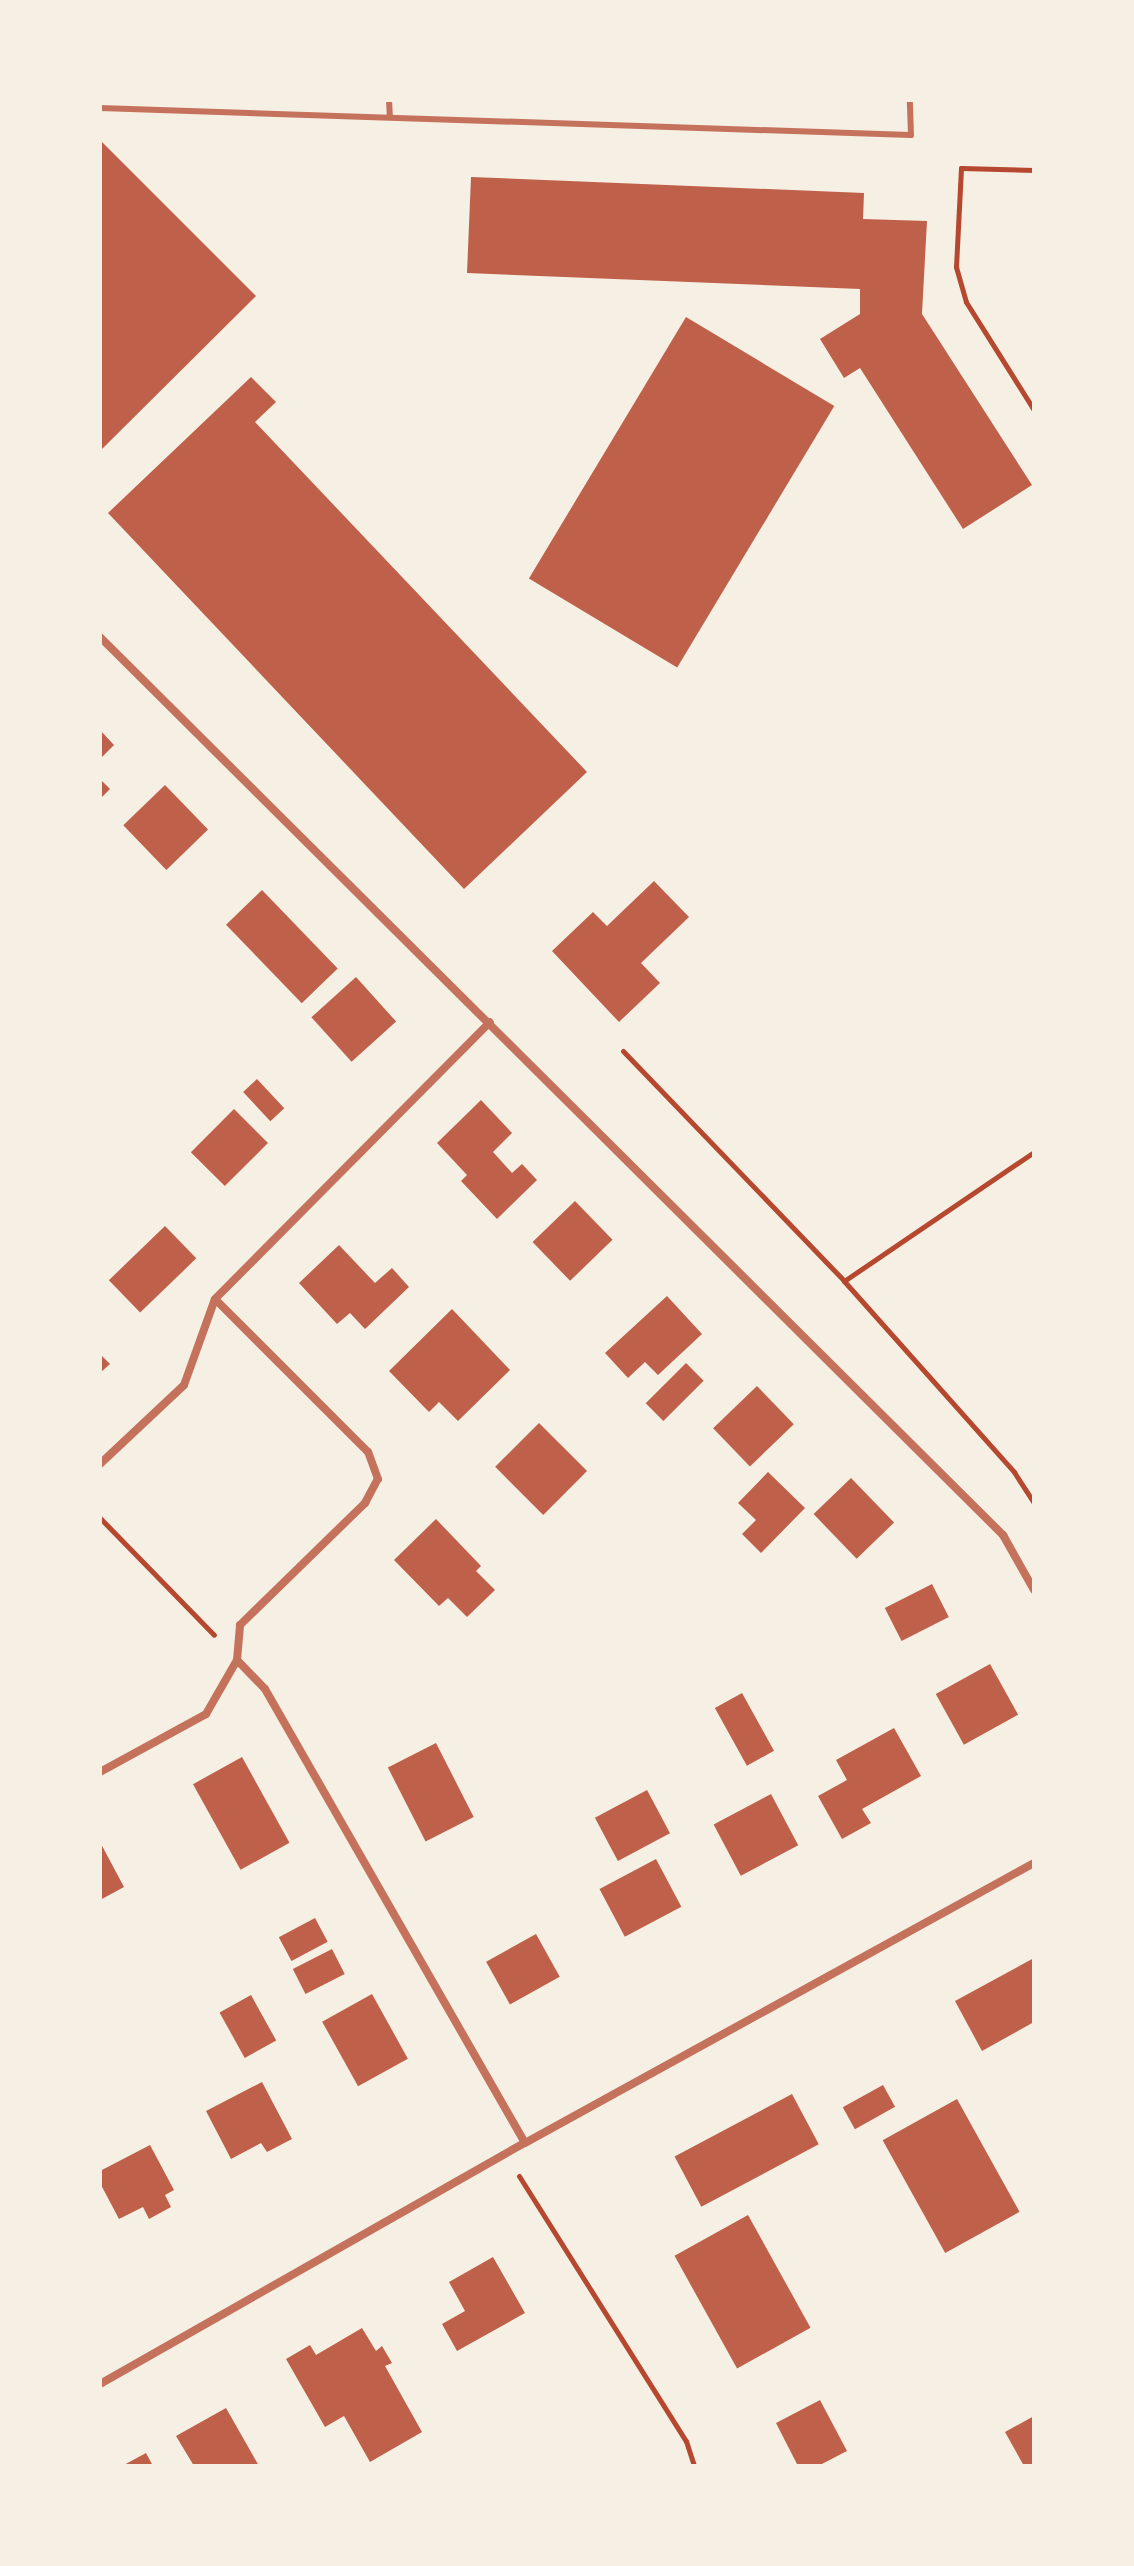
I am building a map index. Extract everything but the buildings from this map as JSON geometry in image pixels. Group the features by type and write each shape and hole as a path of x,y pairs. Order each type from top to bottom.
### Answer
{"street":[{"path":"100,637 1003,1535 1034,1590"},
{"path":"100,1464 184,1385 215,1299 490,1022"},
{"path":"100,1772 206,1714 237,1660 240,1625 365,1503 378,1479 368,1452 215,1299"},
{"path":"237,1660 265,1689 525,2143"},
{"path":"100,2384 505,2154 1034,1863"}],"lane":[{"path":"389,100 390,117"},
{"path":"100,108 911,135 910,100"}],"path":[{"path":"1034,170 961,168 956,267 966,302 1034,410"},
{"path":"623,1051 844,1281 1014,1472 1034,1503"},
{"path":"844,1281 1034,1152"},
{"path":"100,1518 237,1660"},
{"path":"505,2154 686,2441 694,2466"}]}
